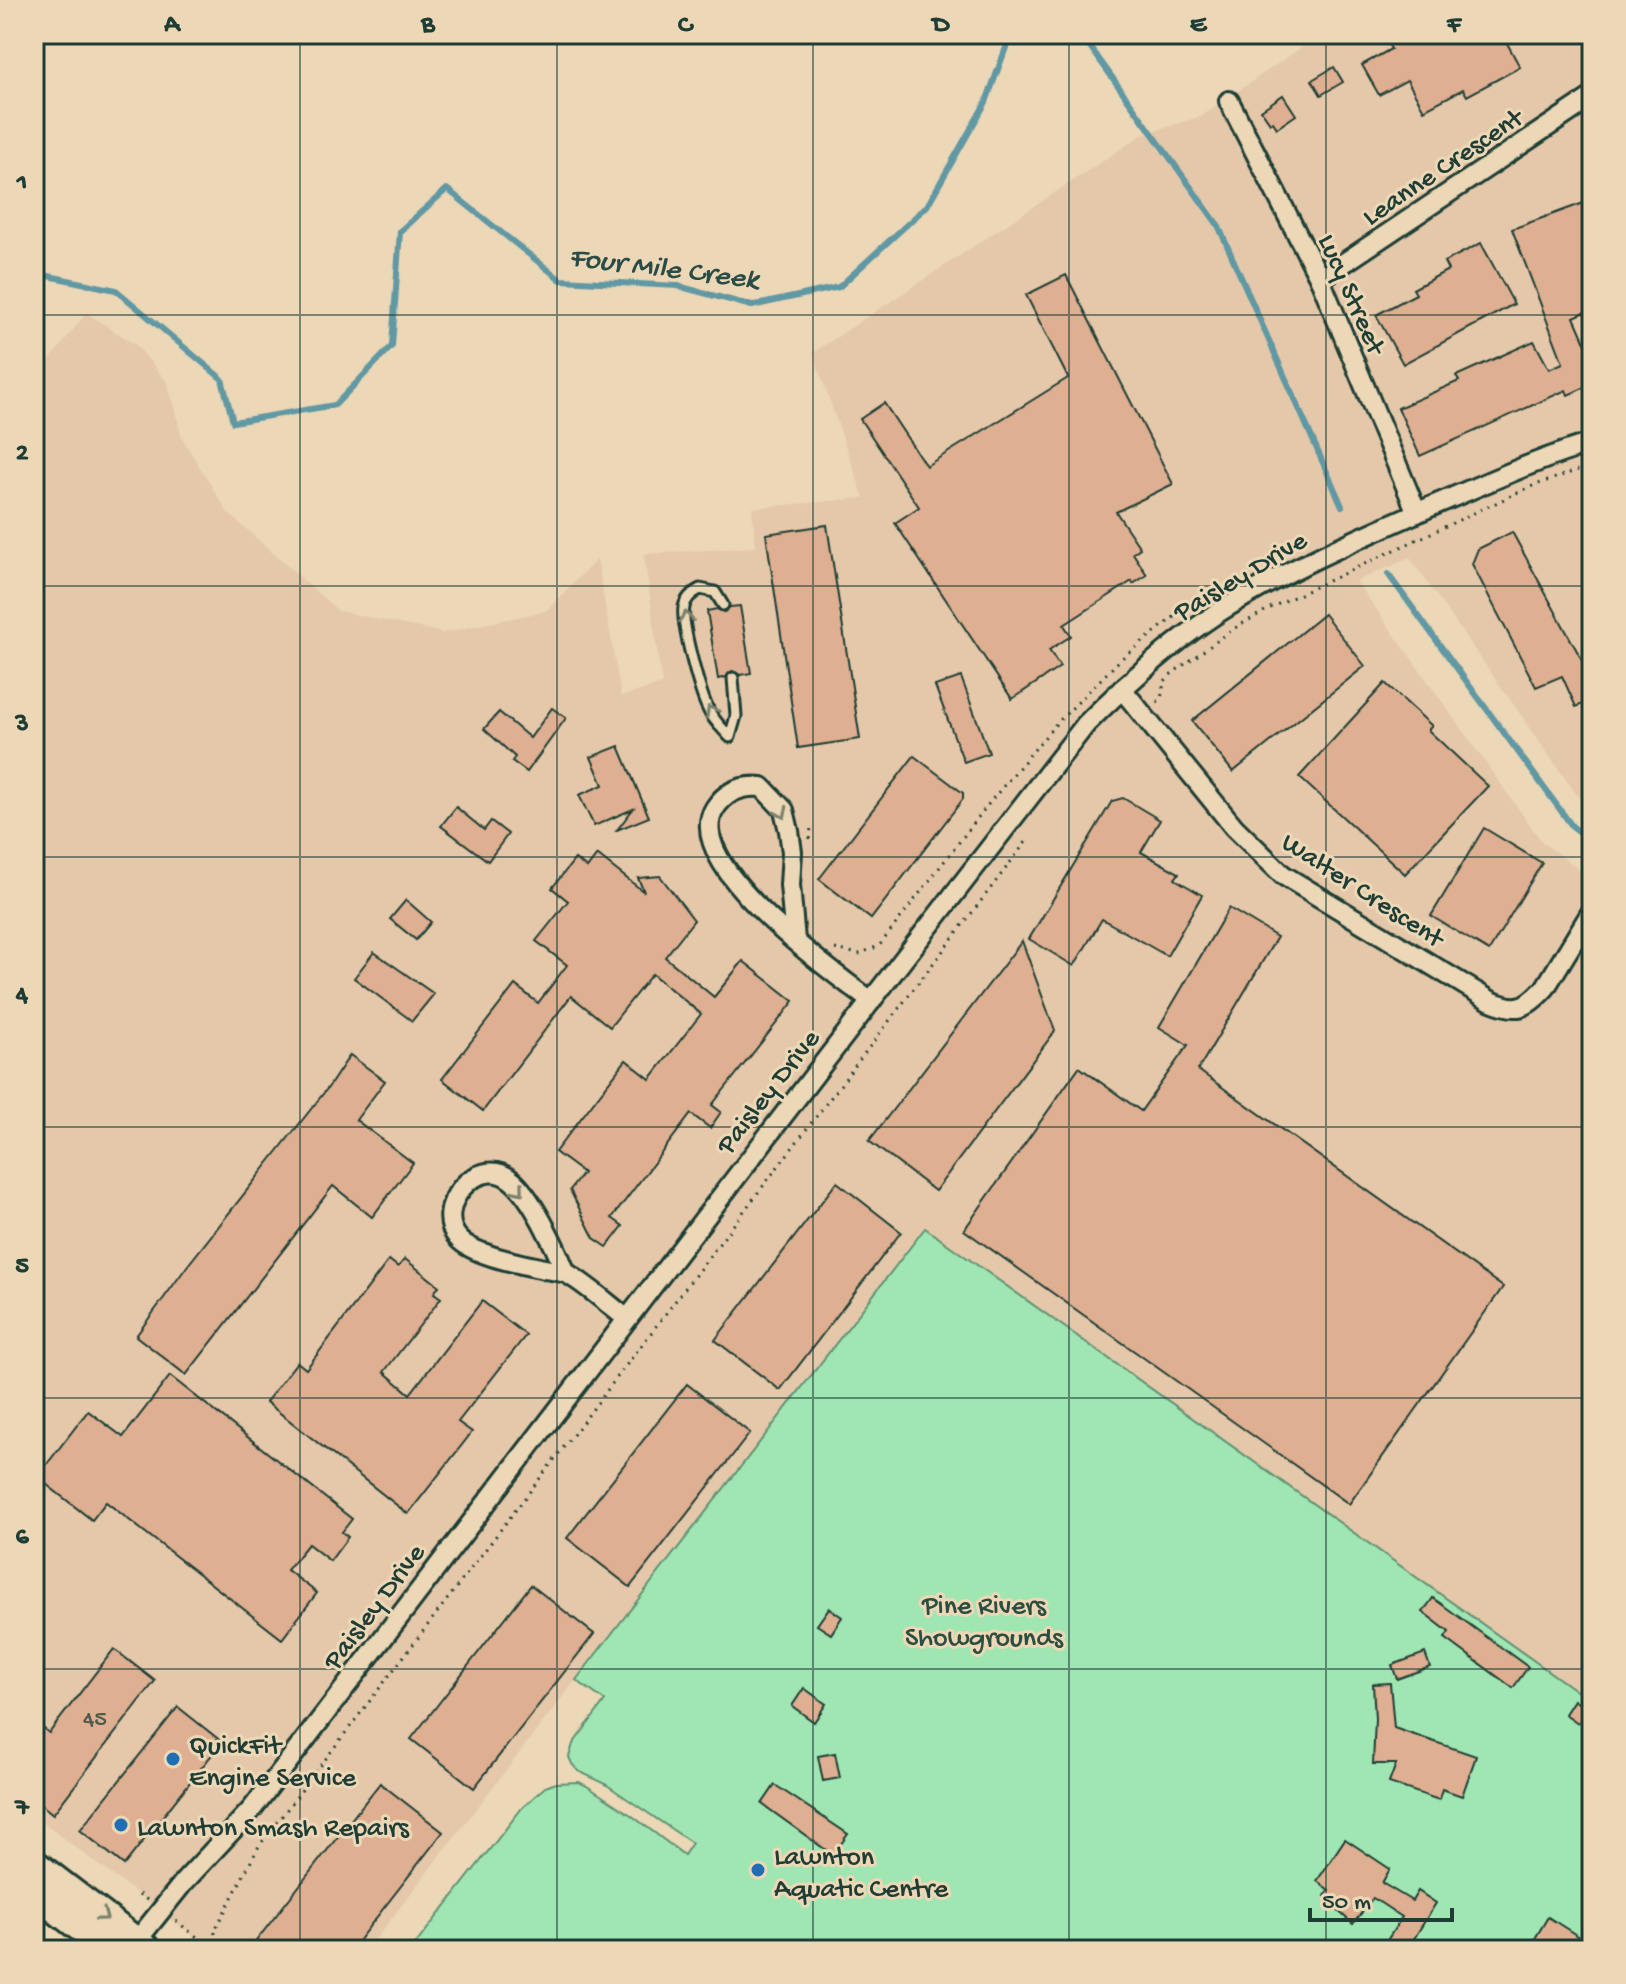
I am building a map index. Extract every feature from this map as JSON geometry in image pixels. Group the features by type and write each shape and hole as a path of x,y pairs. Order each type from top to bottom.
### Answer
{"main road":[{"path":"34,1863 138,1947"},
{"path":"34,1893 109,1950"}],"street":[{"name":"Leanne Crescent","path":"1320,279 1592,97"},
{"name":"Lucy Street","path":"1229,101 1320,279 1417,513"},
{"name":"Paisley Drive","path":"138,1947 183,1883 252,1809 626,1318 1086,724 1122,689 1214,616 1260,588 1417,513 1592,443"},
{"name":"Walter Crescent","path":"1122,689 1234,827 1283,875 1491,1001 1509,1008 1521,1008 1535,1000 1592,911"},
{"path":"795,940 790,885 792,852 784,810 762,787 734,790 721,799 712,813 709,828 713,848 734,880 773,923 871,1001"},
{"path":"566,1273 556,1248 510,1178 500,1173 487,1173 463,1185 450,1209 449,1220 459,1240 485,1253 566,1273 626,1318"}],"lane":[{"path":"723,605 715,592 700,589 688,598 684,611 698,682 707,707 730,737 736,716 733,678"}],"path":[{"path":"1143,715 1161,699 1164,682 1170,675 1235,628 1272,607 1530,487 1592,465"},
{"path":"827,943 851,954 867,952 879,946 990,802 1055,725 1122,658 1188,606"},
{"path":"810,841 811,826"},
{"path":"214,1950 215,1930 259,1846 1029,838"}],"shaded area":[{"path":"1321,34 1592,34 1592,809 1582,802 1410,558 1356,581 1542,842 1592,879 1592,1702 925,1228 367,1950 212,1950 34,1816 34,381 86,313 136,345 167,382 182,438 228,513 338,611 443,633 546,611 597,559 621,697 662,684 644,554 756,547 752,508 864,498 813,353 1142,135 1202,116"}],"green space":[{"name":"Pine Rivers Showgrounds","path":"925,1228 1592,1702 1592,1950 411,1950 522,1808 545,1787 556,1783 579,1782 587,1786 684,1855 692,1843 604,1783 578,1771 572,1764 569,1757 573,1744 605,1701 576,1680"}],"building":[{"path":"1383,34 1502,34 1520,67 1467,96 1463,89 1424,110 1407,80 1379,95 1362,65 1391,49"},
{"path":"1334,67 1343,82 1321,95 1312,80"},
{"path":"1283,95 1296,115 1277,128 1261,110"},
{"path":"1592,200 1592,309 1574,317 1592,358 1592,384 1568,395 1566,390 1420,456 1398,408 1459,381 1456,376 1534,341 1549,369 1563,363 1512,229"},
{"path":"1481,243 1514,304 1403,364 1376,315 1416,294 1413,289 1448,270 1444,262"},
{"path":"1066,275 1173,484 1116,512 1140,548 1133,553 1147,575 1133,584 1132,581 1064,625 1071,636 1049,650 1060,667 1012,699 895,523 919,507 860,419 884,403 926,466 1068,378 1026,295"},
{"path":"827,525 860,739 798,748 766,534"},
{"path":"1512,532 1588,671 1592,670 1592,700 1576,707 1562,676 1536,687 1472,564 1478,549"},
{"path":"740,606 751,673 740,675 732,671 718,679 707,611 717,609 724,612 730,607"},
{"path":"1324,614 1365,666 1233,772 1192,721"},
{"path":"961,677 989,753 964,762 935,686"},
{"path":"1385,683 1432,726 1428,730 1488,786 1405,874 1299,777"},
{"path":"552,708 566,718 527,772 512,761 515,757 484,729 499,712 530,738"},
{"path":"619,746 649,817 617,830 633,809 594,826 579,795 603,785 591,757"},
{"path":"914,756 963,793 963,799 871,919 819,879"},
{"path":"1123,798 1160,820 1141,852 1179,873 1175,879 1202,895 1167,956 1102,919 1074,966 1029,939 1112,801"},
{"path":"456,807 484,830 491,821 508,834 488,861 441,826"},
{"path":"1484,828 1542,863 1489,951 1431,916"},
{"path":"597,855 644,892 638,878 660,876 694,920 665,957 714,997 743,961 794,1001 712,1105 721,1112 710,1128 691,1114 612,1218 623,1226 607,1247 594,1238 570,1190 583,1173 555,1152 626,1060 650,1079 701,1014 652,974 610,1027 571,996 483,1111 442,1079 515,985 538,1003 567,965 536,941 568,901 552,888 575,859 587,868"},
{"path":"406,900 431,922 416,940 390,919"},
{"path":"1229,908 1277,937 1198,1070 1503,1287 1349,1504 964,1230 1079,1067 1141,1111 1188,1045 1159,1027"},
{"path":"1022,941 1055,1031 935,1191 869,1141"},
{"path":"374,952 434,994 412,1021 354,978"},
{"path":"350,1055 385,1081 356,1120 413,1163 372,1217 333,1186 186,1375 136,1336"},
{"path":"837,1182 901,1232 780,1390 715,1340"},
{"path":"405,1259 439,1286 434,1293 441,1298 384,1372 410,1394 482,1301 526,1335 458,1422 472,1432 408,1514 266,1402 297,1362 306,1369 389,1260 398,1267"},
{"path":"170,1376 352,1519 342,1532 348,1537 330,1561 308,1544 287,1570 317,1593 282,1639 106,1502 92,1520 37,1477 88,1411 123,1437"},
{"path":"687,1384 750,1433 630,1587 567,1538"},
{"path":"531,1585 594,1634 474,1788 411,1739"},
{"path":"1433,1598 1528,1667 1513,1688 1445,1638 1449,1632 1423,1612"},
{"path":"829,1608 842,1617 831,1634 817,1625"},
{"path":"114,1649 155,1681 53,1814 34,1799 34,1721 49,1733"},
{"path":"1425,1653 1430,1667 1397,1679 1392,1665"},
{"path":"1390,1683 1394,1728 1476,1756 1462,1796 1442,1789 1439,1800 1389,1783 1396,1764 1373,1764 1373,1684"},
{"path":"804,1688 826,1704 814,1722 792,1706"},
{"path":"1574,1700 1588,1710 1578,1723 1565,1714"},
{"path":"178,1707 222,1742 124,1865 80,1830"},
{"path":"835,1753 840,1778 823,1781 818,1756"},
{"path":"380,1783 443,1832 351,1950 267,1950 256,1941"},
{"path":"775,1785 848,1834 833,1855 762,1804"},
{"path":"1345,1839 1390,1869 1382,1883 1412,1901 1418,1891 1436,1903 1407,1950 1381,1950 1402,1917 1373,1898 1353,1924 1328,1902 1330,1900 1325,1896 1329,1890 1317,1881"},
{"path":"1548,1917 1592,1945 1592,1950 1528,1950"}],"waterway":[{"name":"Four Mile Creek","path":"34,273 116,290 222,379 233,422 335,405 392,346 400,231 447,189 561,280 678,286 752,306 839,287 927,206 986,102 1011,34"},
{"path":"1081,34 1218,225 1342,506"},
{"path":"1388,574 1572,826 1592,842"}],"place":[{"name":"QuickFit Engine Service","path":"173,1759"},
{"name":"Lawnton Smash Repairs","path":"121,1825"},
{"name":"Lawnton Aquatic Centre","path":"758,1870"}]}
